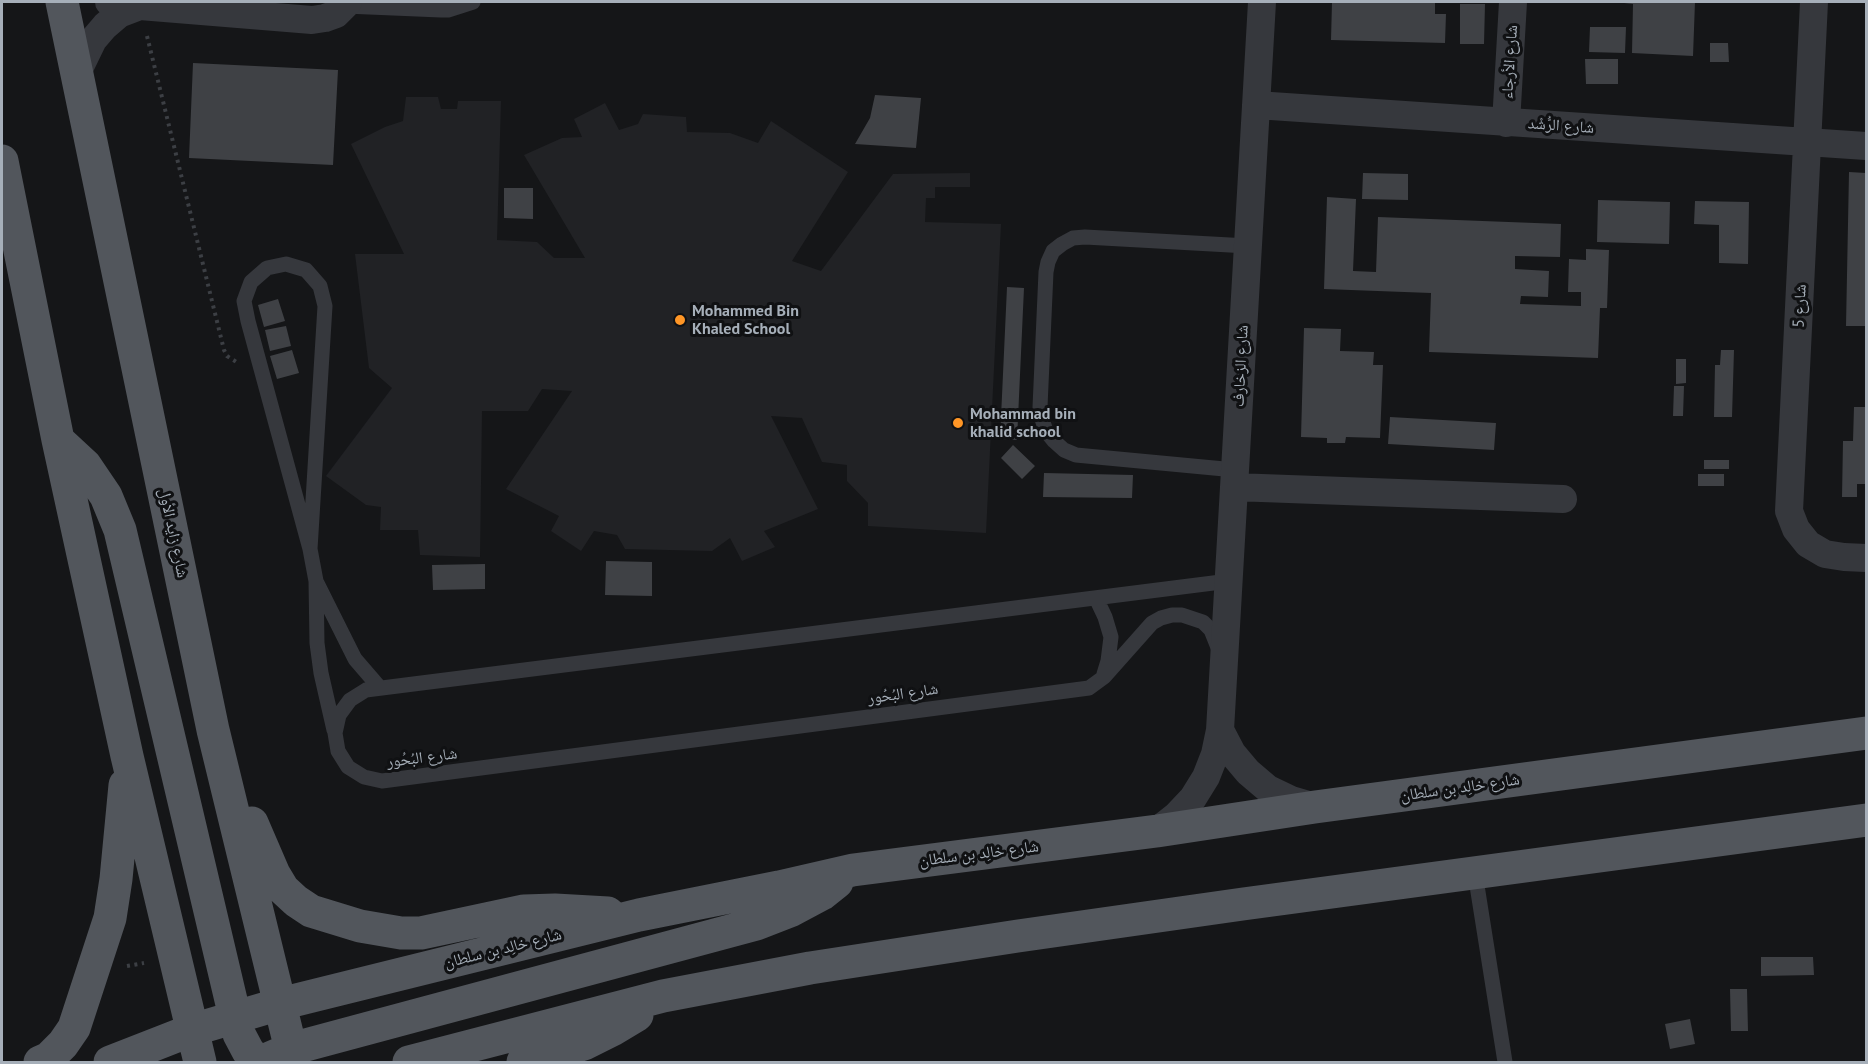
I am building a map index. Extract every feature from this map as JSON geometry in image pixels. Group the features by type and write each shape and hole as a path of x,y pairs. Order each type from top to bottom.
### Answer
{"main road":[{"name":"شارع زايد الأول","path":"62,2 213,730 293,1056"},
{"path":"2,161 58,440 128,756 200,1062"},
{"path":"58,440 85,465 106,496 120,530 245,1060"},
{"path":"213,730 273,874 283,889 311,911 360,926 401,933 421,933 524,911 555,910 639,915"},
{"name":"شارع خالِد بن سلطان","path":"110,1062 192,1030 280,1004 639,915 853,870 1157,831 1315,807 1866,733"},
{"path":"40,1062 49,1058 63,1044 74,1028 110,918 128,756"},
{"path":"409,1062 663,996 810,968 1017,936 1866,820"},
{"path":"192,1030 245,1060 293,1056 756,924 792,910 822,894 853,870"},
{"path":"523,1062 584,1044 612,1030 663,996"},
{"path":"245,1060 271,1024 280,1004"}],"street":[{"path":"109,2 312,20 336,14 347,4"},
{"name":"شارع الزخارف","path":"1157,831 1193,798 1206,777 1215,754 1220,730 1262,2"},
{"name":"شارع الأرجاء","path":"1506,123 1513,2"},
{"name":"شارع 5","path":"1814,2 1789,511 1796,529 1808,544 1825,554 1866,558"},
{"path":"77,73 93,40 105,26 119,15 140,6"},
{"name":"شارع الرُّشْد","path":"1256,105 1866,146"},
{"path":"1235,478 1563,500"},
{"path":"1220,730 1232,753 1248,772 1268,789 1291,800 1315,807"}],"lane":[{"path":"347,4 448,10 473,2"},
{"path":"1235,478 1082,456 1064,450 1054,441 1046,431 1040,407 1046,272 1053,251 1073,238 1248,246"},
{"path":"310,549 325,306 320,286 306,270 286,264 267,268 251,282 244,301 310,549 316,580 355,659 380,688"},
{"name":"شارع البُحُور","path":"316,580 316,643 338,752 348,767 364,777 382,781 1089,688 1104,677 1152,624 1172,615 1192,617 1203,622 1211,630 1224,663"},
{"path":"335,733 339,715 350,700 366,690 1228,581"},
{"path":"1096,598 1111,637 1104,677"},
{"path":"1475,873 1505,1062"}],"path":[{"path":"140,6 224,351 238,364 260,364"}],"shaded area":[{"name":"Mohammed Bin Khaled School","path":"406,97 438,97 441,109 457,109 458,101 501,101 497,240 537,242 554,258 585,258 524,155 562,138 582,137 574,119 605,103 619,130 638,124 643,114 686,117 687,132 730,133 758,143 771,121 848,172 792,261 821,271 893,174 970,173 970,187 935,187 935,198 926,198 925,222 1001,224 986,533 868,526 868,503 847,481 847,465 822,462 802,418 771,416 818,509 764,531 775,547 742,561 730,538 712,551 625,549 617,535 594,531 581,551 551,531 559,516 506,489 572,391 542,389 528,411 482,411 480,557 420,555 418,530 380,530 381,507 366,505 326,476 392,388 369,368 355,254 404,254 351,144 403,121"}],"building":[{"path":"1332,2 1435,2 1435,14 1446,14 1445,43 1331,40"},
{"path":"1624,2 1695,2 1693,56 1632,53 1633,4"},
{"path":"1460,4 1485,4 1484,44 1460,44"},
{"path":"1590,27 1626,27 1625,53 1589,52"},
{"path":"1710,43 1728,43 1729,62 1710,62"},
{"path":"1585,59 1618,59 1618,84 1586,84"},
{"path":"193,63 338,70 333,165 189,158"},
{"path":"875,95 921,98 916,148 855,144 870,118"},
{"path":"1849,172 1866,173 1866,326 1846,326"},
{"path":"1363,173 1408,174 1408,200 1362,199"},
{"path":"504,188 533,188 533,219 504,218"},
{"path":"1327,197 1356,199 1353,271 1376,272 1378,217 1561,224 1560,257 1515,256 1515,269 1549,271 1548,297 1521,296 1520,304 1581,306 1581,292 1568,292 1569,259 1586,260 1586,249 1609,250 1607,308 1600,308 1598,358 1429,352 1431,293 1324,289"},
{"path":"1598,200 1670,202 1669,244 1597,242"},
{"path":"1695,201 1749,202 1748,264 1719,263 1719,225 1694,224"},
{"path":"1007,287 1024,288 1017,440 1000,439"},
{"path":"278,299 285,321 264,327 258,305"},
{"path":"286,326 291,346 270,351 265,330"},
{"path":"1304,328 1341,329 1340,351 1374,352 1373,365 1383,365 1380,438 1346,437 1345,443 1327,443 1327,438 1301,437"},
{"path":"292,350 299,373 277,379 270,356"},
{"path":"1721,350 1734,350 1732,417 1714,417 1715,365 1720,365"},
{"path":"1676,359 1686,359 1686,383 1676,384"},
{"path":"1674,386 1684,386 1683,416 1673,416"},
{"path":"1854,407 1866,407 1866,484 1857,484 1857,497 1842,497 1843,441 1853,441"},
{"path":"1390,417 1496,423 1494,450 1388,444"},
{"path":"1013,445 1035,466 1022,479 1001,458"},
{"path":"1704,460 1729,460 1729,469 1704,469"},
{"path":"1044,473 1133,475 1132,498 1043,497"},
{"path":"1698,474 1724,474 1724,486 1698,486"},
{"path":"606,561 652,562 652,596 605,595"},
{"path":"485,564 485,589 433,590 432,565"},
{"path":"1761,957 1813,957 1814,975 1761,976"},
{"path":"1730,989 1747,989 1748,1031 1731,1031"},
{"path":"1690,1019 1695,1044 1670,1049 1665,1024"}],"place":[{"name":"Mohammed Bin Khaled School","path":"680,320"},
{"name":"Mohammad bin khalid school","path":"958,423"}]}
